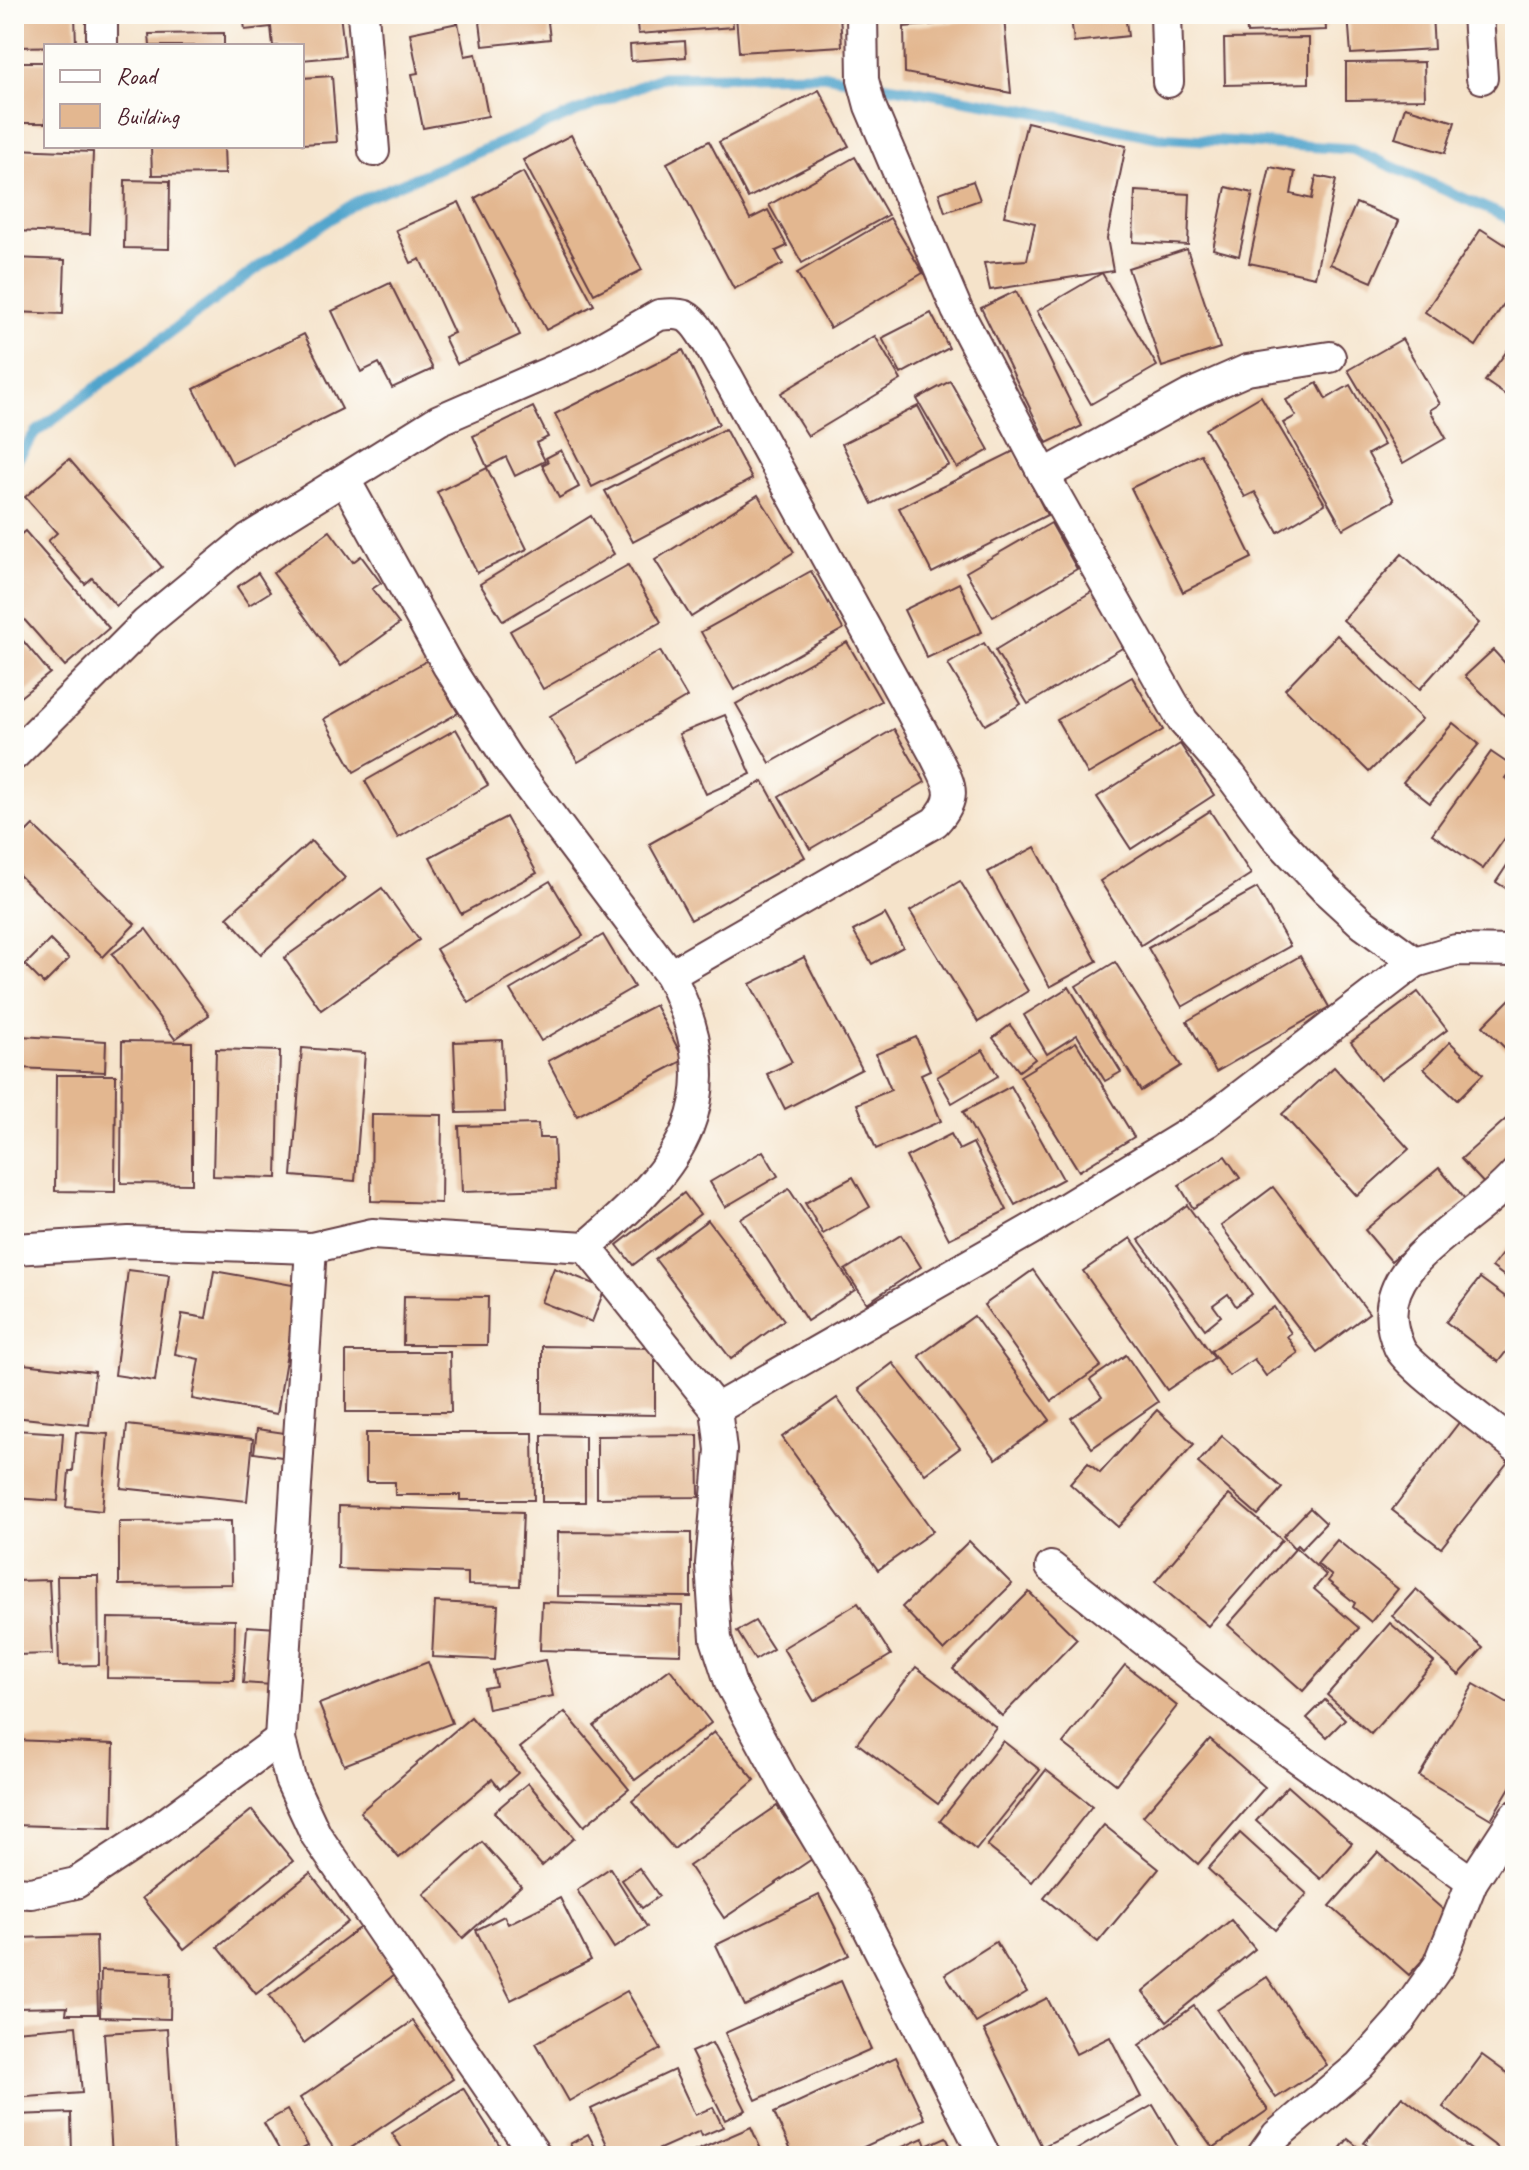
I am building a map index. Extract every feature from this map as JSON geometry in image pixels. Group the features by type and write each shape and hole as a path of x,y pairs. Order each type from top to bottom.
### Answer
{"street":[{"path":"102,14 102,44"},
{"path":"363,14 374,151"},
{"path":"1166,14 1168,82"},
{"path":"1478,14 1482,78"},
{"path":"862,25 863,80 870,106 957,310 1044,475 1183,721 1231,776 1276,837 1326,890 1363,924 1415,962"},
{"path":"14,755 146,623 248,539 439,420 589,355 659,315 670,313 686,317 698,328 774,461 952,790 948,808 935,822 670,975"},
{"path":"1044,475 1190,395 1247,370 1330,357"},
{"path":"14,1249 129,1242 311,1248 372,1234 586,1247 621,1217 673,1160 693,1121 698,1085 696,1039 684,1003 670,975 507,758 448,666 345,480"},
{"path":"716,1409 1030,1230 1207,1122 1415,962 1456,950 1515,951"},
{"path":"1515,1174 1499,1192 1430,1246 1403,1274 1393,1291 1393,1322 1399,1350 1515,1446"},
{"path":"586,1247 716,1409 721,1450 711,1564 716,1639 731,1685 787,1788 855,1902 985,2156"},
{"path":"311,1248 280,1739 290,1779 316,1835 536,2156"},
{"path":"1051,1567 1252,1725 1472,1882"},
{"path":"14,1892 31,1893 76,1883 158,1829 280,1739"},
{"path":"1262,2156 1277,2135 1359,2066 1401,2019 1439,1965 1472,1882 1515,1816"}],"building":[{"path":"14,14 75,14 76,44 14,47"},
{"path":"243,14 340,14 345,56 304,60 304,44 273,44 271,27 245,30"},
{"path":"479,14 547,14 550,39 483,46"},
{"path":"636,14 732,14 733,27 638,34"},
{"path":"840,14 842,46 739,52 736,16"},
{"path":"1030,14 1125,14 1128,36 1074,42 1071,18 1031,21"},
{"path":"1246,14 1325,14 1326,30 1247,33"},
{"path":"1348,14 1432,14 1434,49 1351,54"},
{"path":"1004,18 1011,93 905,73 904,27"},
{"path":"458,23 465,56 476,54 488,116 423,128 412,74 418,73 410,33"},
{"path":"224,33 224,44 150,44 149,34"},
{"path":"1309,38 1309,83 1225,85 1224,39"},
{"path":"685,41 686,57 631,61 630,45"},
{"path":"14,62 44,62 44,123 14,123"},
{"path":"1424,62 1425,99 1346,100 1346,63"},
{"path":"332,76 337,142 304,144 304,78"},
{"path":"819,90 849,146 748,198 719,142"},
{"path":"1405,107 1455,122 1445,153 1395,138"},
{"path":"1027,122 1126,146 1107,238 1113,271 990,290 984,263 1027,260 1035,223 1004,216"},
{"path":"571,135 642,270 594,294 523,160"},
{"path":"709,141 750,219 768,210 787,246 776,251 783,264 734,289 667,163"},
{"path":"151,148 224,148 225,174 152,175"},
{"path":"14,149 93,152 90,234 14,231"},
{"path":"855,157 888,215 802,263 769,205"},
{"path":"1270,167 1295,172 1291,194 1312,199 1316,176 1336,180 1315,277 1249,263"},
{"path":"523,172 594,305 546,330 475,198"},
{"path":"125,180 170,181 169,249 124,248"},
{"path":"973,181 980,200 945,212 939,193"},
{"path":"1226,187 1253,193 1239,256 1213,249"},
{"path":"1135,191 1190,194 1188,245 1133,242"},
{"path":"459,202 520,335 457,364 444,337 454,333 420,259 411,263 396,230"},
{"path":"1356,203 1399,221 1372,282 1330,264"},
{"path":"890,218 923,273 830,328 797,273"},
{"path":"1481,229 1515,251 1515,287 1476,346 1425,312"},
{"path":"1187,249 1220,348 1162,367 1128,268"},
{"path":"14,258 65,260 63,314 14,312"},
{"path":"1102,273 1157,366 1091,404 1037,311"},
{"path":"390,283 433,369 392,388 379,363 361,372 332,311"},
{"path":"1016,291 1082,426 1047,443 981,308"},
{"path":"931,313 949,348 901,374 882,338"},
{"path":"304,334 342,409 232,464 194,389"},
{"path":"875,336 901,380 808,436 781,393"},
{"path":"1402,339 1440,404 1430,410 1446,438 1403,463 1348,370"},
{"path":"1512,344 1515,347 1515,386 1507,396 1485,381"},
{"path":"683,350 719,424 592,487 555,414"},
{"path":"950,381 989,450 957,468 917,399"},
{"path":"1317,383 1326,399 1350,385 1384,445 1368,454 1394,500 1343,529 1283,423 1296,416 1286,400"},
{"path":"1261,396 1325,504 1278,532 1255,492 1245,497 1205,429"},
{"path":"918,406 949,465 872,504 842,444"},
{"path":"533,407 548,437 536,443 545,461 515,476 506,457 487,467 473,436"},
{"path":"725,429 752,479 633,542 605,491"},
{"path":"561,450 579,487 559,498 542,465 548,462 546,458"},
{"path":"1014,451 1047,515 932,573 899,508"},
{"path":"1201,454 1252,558 1183,592 1131,488"},
{"path":"69,459 162,567 116,606 92,578 85,584 48,541 57,533 25,497"},
{"path":"487,468 527,549 477,573 437,492"},
{"path":"758,495 794,552 691,617 655,560"},
{"path":"591,516 614,554 503,621 480,584"},
{"path":"1051,523 1077,569 993,617 966,572"},
{"path":"25,531 109,628 65,666 14,608 14,540"},
{"path":"330,531 353,562 361,556 381,583 372,589 399,624 341,666 273,573"},
{"path":"1402,554 1479,623 1420,689 1343,620"},
{"path":"628,565 661,622 543,689 510,631"},
{"path":"811,571 843,629 734,690 701,632"},
{"path":"258,573 270,592 249,605 237,587"},
{"path":"959,583 982,632 927,658 904,610"},
{"path":"1096,589 1129,644 1028,704 995,650"},
{"path":"14,630 50,673 14,702"},
{"path":"1337,635 1422,719 1369,772 1285,689"},
{"path":"847,642 881,701 770,763 736,704"},
{"path":"984,643 1021,704 985,725 948,664"},
{"path":"1493,650 1515,674 1515,726 1465,676"},
{"path":"660,651 687,697 578,762 550,716"},
{"path":"428,660 458,713 354,772 324,719"},
{"path":"1132,677 1163,730 1088,774 1057,720"},
{"path":"725,715 751,774 706,794 679,734"},
{"path":"1453,723 1479,744 1430,803 1403,782"},
{"path":"456,729 488,785 398,838 365,781"},
{"path":"894,729 925,782 810,849 779,796"},
{"path":"1180,744 1214,795 1131,849 1097,797"},
{"path":"1491,752 1513,767 1505,778 1515,785 1515,824 1483,869 1432,834"},
{"path":"763,781 805,857 691,920 649,844"},
{"path":"1210,811 1251,874 1141,945 1100,881"},
{"path":"506,817 537,873 461,914 430,857"},
{"path":"33,825 135,924 103,957 14,870 14,844"},
{"path":"311,841 345,878 261,954 227,917"},
{"path":"1035,847 1097,961 1050,987 988,872"},
{"path":"1515,853 1515,894 1496,882"},
{"path":"550,881 583,936 469,1003 436,949"},
{"path":"960,881 1028,991 978,1022 910,911"},
{"path":"382,888 419,940 321,1010 284,958"},
{"path":"1257,888 1290,946 1182,1007 1148,948"},
{"path":"885,914 903,947 872,964 853,931"},
{"path":"146,929 209,1015 175,1039 112,954"},
{"path":"603,935 634,987 541,1041 510,990"},
{"path":"50,940 69,959 44,984 25,965"},
{"path":"1300,956 1329,1007 1216,1072 1187,1021"},
{"path":"804,957 862,1069 785,1109 767,1074 792,1062 750,984"},
{"path":"1115,962 1181,1066 1141,1091 1076,986"},
{"path":"1069,987 1121,1072 1105,1081 1077,1035 1047,1054 1024,1015"},
{"path":"1418,992 1447,1030 1380,1080 1351,1042"},
{"path":"1515,994 1515,1058 1483,1026"},
{"path":"655,1005 684,1060 577,1116 548,1061"},
{"path":"1010,1025 1035,1059 1019,1071 993,1038"},
{"path":"20,1036 106,1041 105,1072 19,1068"},
{"path":"916,1037 930,1070 921,1074 941,1121 876,1149 857,1104 891,1090 876,1054"},
{"path":"502,1040 505,1112 457,1113 454,1042"},
{"path":"122,1041 192,1042 192,1184 121,1183"},
{"path":"1076,1042 1134,1137 1079,1171 1020,1076"},
{"path":"1450,1042 1483,1074 1457,1100 1424,1069"},
{"path":"302,1048 365,1053 355,1181 292,1176"},
{"path":"216,1049 280,1051 277,1178 213,1176"},
{"path":"983,1050 998,1076 952,1103 937,1077"},
{"path":"1334,1067 1409,1149 1357,1196 1282,1114"},
{"path":"56,1075 116,1075 115,1192 55,1191"},
{"path":"1011,1086 1063,1179 1015,1205 963,1112"},
{"path":"1515,1111 1515,1165 1489,1189 1461,1159"},
{"path":"372,1114 442,1115 441,1203 371,1201"},
{"path":"538,1124 539,1138 554,1138 556,1189 462,1192 459,1126"},
{"path":"951,1134 959,1150 973,1143 1007,1210 949,1239 906,1157"},
{"path":"763,1151 778,1176 725,1207 710,1182"},
{"path":"1225,1156 1240,1178 1193,1208 1179,1185"},
{"path":"1439,1168 1465,1199 1391,1261 1365,1230"},
{"path":"853,1177 870,1207 823,1234 805,1203"},
{"path":"1273,1187 1369,1313 1317,1352 1221,1226"},
{"path":"789,1189 855,1290 807,1321 741,1219"},
{"path":"684,1193 700,1214 633,1265 617,1245"},
{"path":"1187,1205 1252,1294 1236,1306 1228,1294 1213,1305 1221,1316 1205,1329 1139,1240"},
{"path":"708,1220 784,1320 731,1359 655,1259"},
{"path":"901,1235 921,1267 867,1303 845,1270"},
{"path":"1131,1238 1214,1358 1167,1390 1083,1271"},
{"path":"1512,1241 1515,1244 1515,1284 1492,1267"},
{"path":"554,1268 605,1288 592,1322 541,1302"},
{"path":"128,1270 169,1275 155,1381 115,1375"},
{"path":"1033,1270 1101,1366 1052,1401 984,1305"},
{"path":"214,1271 298,1286 277,1414 192,1399 199,1359 175,1354 182,1314 206,1318"},
{"path":"1480,1278 1515,1304 1515,1340 1498,1362 1446,1322"},
{"path":"404,1296 488,1297 487,1345 403,1345"},
{"path":"1274,1307 1291,1333 1287,1336 1298,1353 1266,1376 1254,1359 1229,1376 1211,1351"},
{"path":"974,1316 1050,1420 996,1459 919,1356"},
{"path":"542,1346 655,1348 655,1415 542,1413"},
{"path":"346,1352 450,1352 451,1412 346,1412"},
{"path":"1126,1355 1158,1402 1092,1448 1071,1418 1102,1397 1090,1380"},
{"path":"14,1363 95,1372 89,1425 14,1417"},
{"path":"893,1363 960,1448 925,1474 859,1389"},
{"path":"837,1398 933,1531 878,1570 782,1437"},
{"path":"1157,1410 1194,1444 1118,1527 1070,1484 1088,1463 1100,1473"},
{"path":"1461,1420 1511,1458 1441,1548 1392,1510"},
{"path":"127,1425 253,1439 247,1501 121,1488"},
{"path":"257,1429 292,1434 289,1458 254,1453"},
{"path":"14,1430 63,1433 58,1501 14,1498"},
{"path":"76,1432 108,1434 102,1511 66,1507"},
{"path":"366,1433 533,1433 534,1500 460,1500 460,1495 395,1495 395,1482 366,1482"},
{"path":"542,1435 585,1436 585,1502 542,1502"},
{"path":"698,1435 699,1497 597,1498 597,1436"},
{"path":"1222,1436 1282,1488 1258,1515 1198,1463"},
{"path":"1229,1495 1282,1540 1208,1626 1155,1582"},
{"path":"339,1506 523,1512 520,1586 468,1585 468,1573 338,1569"},
{"path":"1310,1508 1326,1523 1301,1549 1297,1545 1294,1548 1283,1536"},
{"path":"231,1521 232,1584 119,1585 119,1522"},
{"path":"558,1532 691,1533 691,1597 557,1596"},
{"path":"1337,1540 1398,1589 1371,1622 1353,1607 1355,1603 1328,1581 1332,1576 1317,1564"},
{"path":"969,1541 1012,1584 944,1651 902,1607"},
{"path":"1296,1548 1326,1575 1314,1589 1359,1628 1303,1691 1228,1625"},
{"path":"57,1576 98,1576 99,1665 59,1666"},
{"path":"49,1580 53,1654 14,1655 14,1581"},
{"path":"1416,1589 1483,1648 1459,1675 1392,1616"},
{"path":"1029,1592 1077,1639 1002,1716 953,1669"},
{"path":"435,1602 498,1605 495,1660 432,1657"},
{"path":"542,1602 682,1606 681,1654 540,1650"},
{"path":"858,1603 891,1655 814,1701 783,1648"},
{"path":"108,1618 235,1620 234,1680 107,1678"},
{"path":"755,1621 773,1649 755,1660 737,1631"},
{"path":"1390,1623 1434,1662 1371,1734 1327,1695"},
{"path":"247,1626 277,1628 273,1685 243,1683"},
{"path":"545,1660 553,1696 488,1709 484,1688 496,1686 493,1671"},
{"path":"428,1662 452,1723 344,1765 319,1704"},
{"path":"1125,1665 1177,1706 1116,1784 1063,1743"},
{"path":"916,1667 996,1727 938,1804 857,1743"},
{"path":"670,1669 711,1723 635,1780 594,1726"},
{"path":"1474,1684 1515,1708 1515,1779 1491,1819 1419,1776"},
{"path":"1325,1700 1345,1719 1327,1737 1307,1718"},
{"path":"565,1712 629,1789 584,1826 520,1748"},
{"path":"471,1717 518,1773 500,1789 492,1779 399,1858 360,1812"},
{"path":"714,1732 755,1780 674,1849 632,1801"},
{"path":"1210,1739 1265,1787 1198,1864 1143,1816"},
{"path":"14,1740 114,1744 112,1828 14,1825"},
{"path":"1003,1741 1040,1770 976,1850 940,1821"},
{"path":"1046,1770 1092,1806 1032,1882 987,1846"},
{"path":"528,1783 574,1838 542,1866 494,1812"},
{"path":"1288,1786 1352,1843 1321,1879 1256,1821"},
{"path":"777,1806 812,1859 724,1918 689,1866"},
{"path":"252,1810 293,1861 184,1949 142,1898"},
{"path":"1104,1825 1159,1869 1098,1942 1044,1898"},
{"path":"1240,1833 1307,1894 1275,1930 1208,1869"},
{"path":"482,1842 521,1886 463,1938 424,1894"},
{"path":"1378,1852 1457,1922 1409,1975 1330,1906"},
{"path":"610,1868 647,1927 614,1948 577,1890"},
{"path":"639,1868 659,1896 642,1908 622,1880"},
{"path":"310,1873 348,1922 256,1994 218,1947"},
{"path":"819,1895 849,1955 745,2006 716,1945"},
{"path":"560,1898 591,1960 511,2000 476,1930 504,1916 508,1924"},
{"path":"1231,1920 1255,1949 1167,2021 1143,1992"},
{"path":"363,1925 398,1972 304,2043 269,1996"},
{"path":"96,1936 98,2014 66,2014 67,2007 14,2008 14,1938"},
{"path":"996,1942 1027,1992 976,2023 945,1974"},
{"path":"101,1970 171,1973 170,2019 100,2017"},
{"path":"1267,1977 1327,2065 1276,2098 1217,2010"},
{"path":"841,1981 871,2049 756,2100 725,2033"},
{"path":"627,1991 661,2049 569,2101 536,2043"},
{"path":"1047,1998 1076,2054 1110,2037 1141,2097 1042,2147 984,2030"},
{"path":"1194,2006 1268,2110 1213,2148 1139,2045"},
{"path":"413,2021 453,2079 339,2156 300,2098"},
{"path":"76,2026 82,2093 14,2098 14,2031"},
{"path":"167,2029 175,2156 112,2156 104,2033"},
{"path":"712,2043 746,2110 725,2120 691,2052"},
{"path":"1482,2055 1515,2079 1515,2156 1509,2156 1443,2107"},
{"path":"896,2057 925,2119 844,2156 794,2156 774,2113"},
{"path":"674,2070 695,2115 713,2107 723,2127 702,2136 700,2131 644,2156 612,2156 591,2109"},
{"path":"463,2088 502,2149 490,2156 407,2156 392,2133"},
{"path":"1402,2096 1479,2156 1379,2156 1364,2143"},
{"path":"1153,2105 1183,2156 1066,2156"},
{"path":"287,2110 308,2146 283,2156 264,2123"},
{"path":"71,2113 72,2156 14,2156 14,2115"},
{"path":"751,2127 764,2156 685,2156 691,2153"},
{"path":"588,2134 600,2156 576,2156 570,2144"},
{"path":"946,2137 955,2156 882,2156 923,2138 926,2146"},
{"path":"1348,2139 1369,2156 1334,2156"}],"waterway":[{"path":"14,464 35,433 268,260 356,202 662,77 824,75 1021,109 1157,137 1352,149 1515,221"}]}
